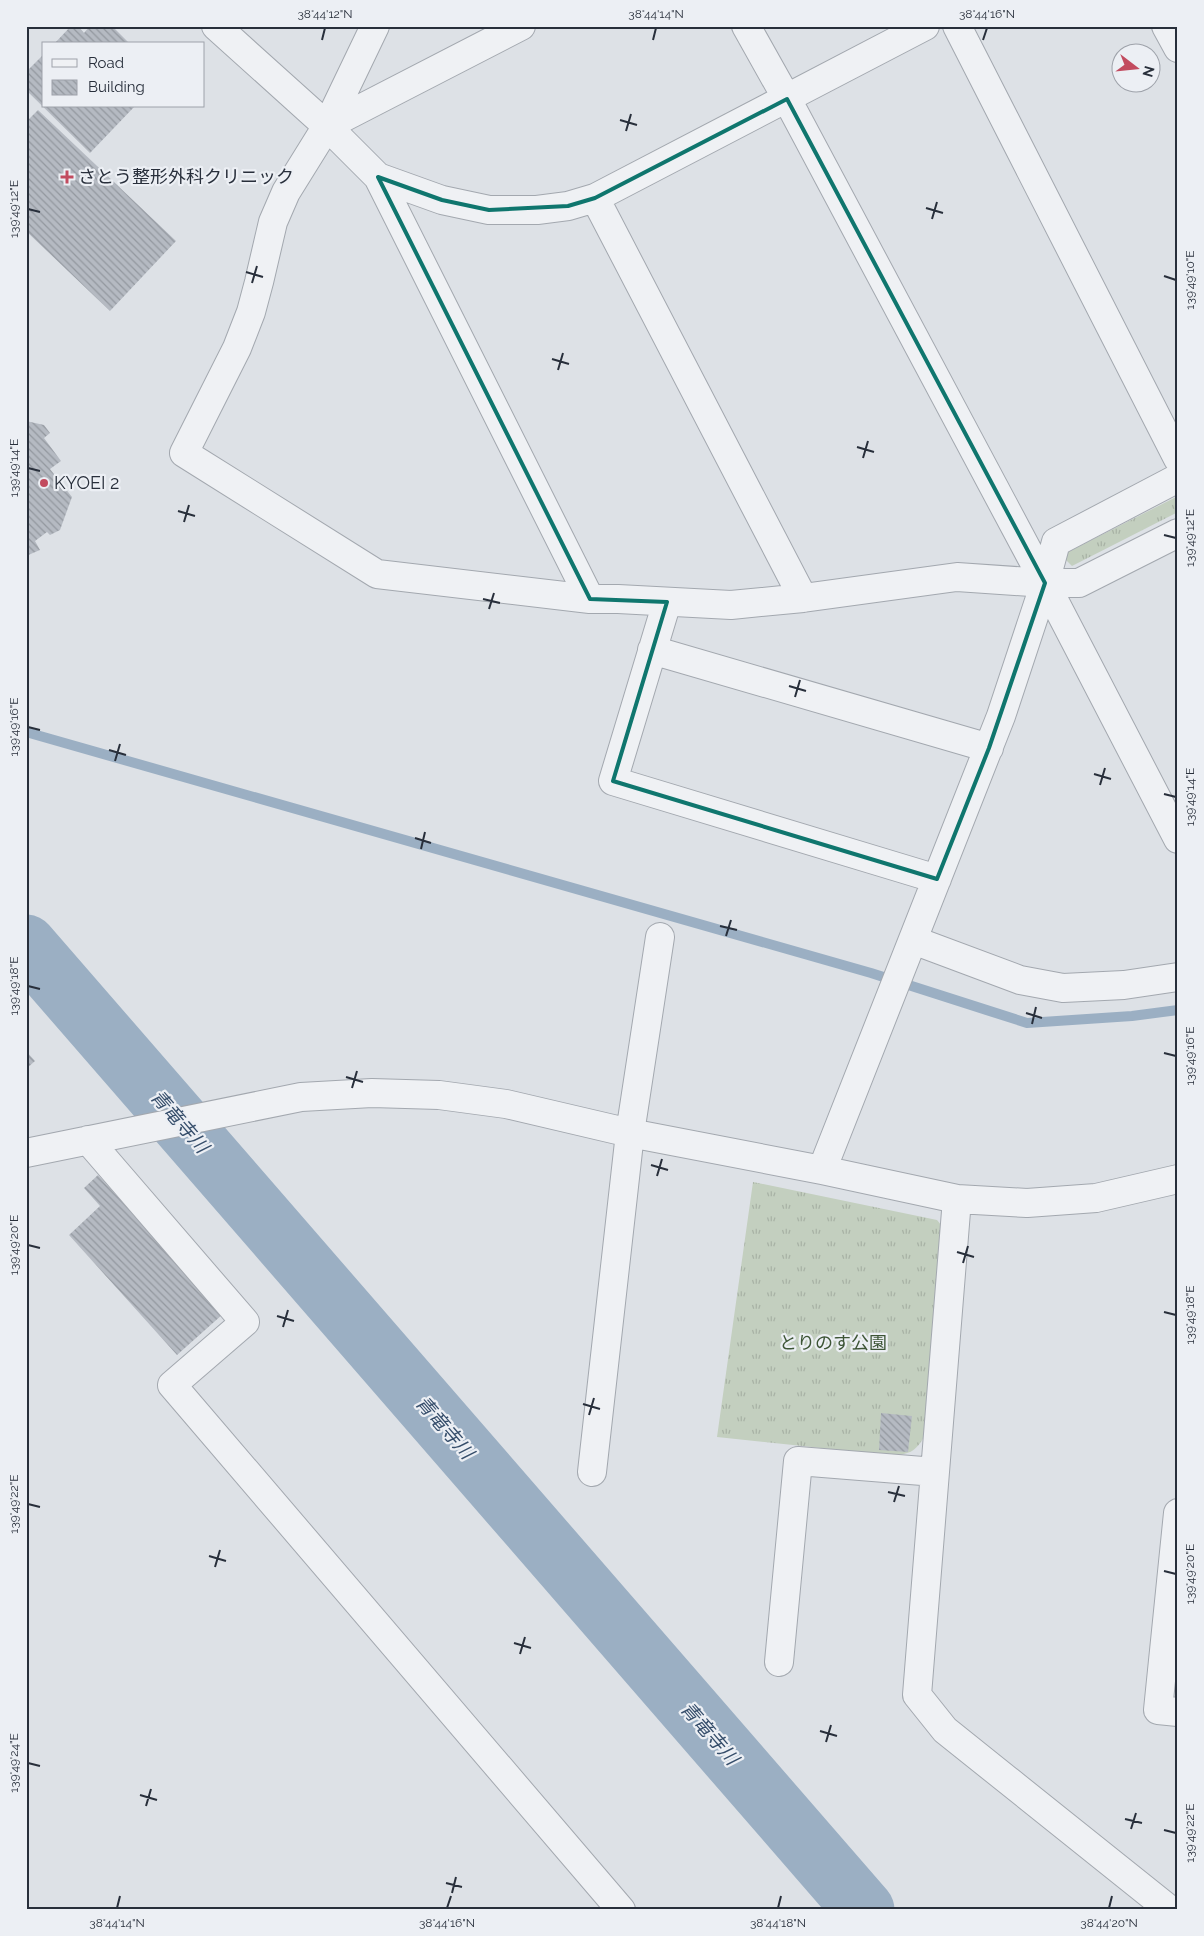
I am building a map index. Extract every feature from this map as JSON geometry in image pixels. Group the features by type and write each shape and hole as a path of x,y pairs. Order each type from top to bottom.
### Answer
{"street":[{"path":"216,26 327,126 378,177 590,600"},
{"path":"375,26 327,126 282,200 273,222 259,282 244,330 220,384 184,453 376,574 590,600 731,605 803,598 957,577 1045,583 1079,583 1178,533"},
{"path":"327,126 521,26"},
{"path":"746,26 787,99 1045,583 1178,839"},
{"path":"378,177 442,200 489,210 537,210 568,206 595,198 925,26"},
{"path":"957,26 1178,459"},
{"path":"1166,26 1178,48"},
{"path":"595,198 803,598"},
{"path":"822,1170 1001,716 1045,583 1056,542 1178,478"},
{"path":"667,602 613,781 937,879"},
{"path":"652,650 989,748"},
{"path":"592,1472 630,1133 660,936"},
{"path":"913,940 1020,980 1063,988 1124,985 1178,977"},
{"path":"26,1153 301,1097 372,1093 439,1095 506,1104 630,1133 822,1170 957,1199 1027,1203 1096,1198 1172,1186"},
{"path":"88,1140 245,1322 172,1385 621,1910"},
{"path":"957,1199 917,1695 945,1730 1170,1910"},
{"path":"779,1662 798,1461 936,1472"},
{"path":"1178,1513 1158,1710 1178,1712"}],"highlighted area":[{"path":"787,99 1045,583 989,748 937,879 613,781 667,602 590,599 378,177 442,200 489,210 568,206 595,198"}],"green space":[{"path":"1178,496 1178,512 1072,566 1065,559 1066,553"},
{"name":"とりのす公園","path":"753,1182 937,1220 947,1232 926,1434 911,1452 888,1455 717,1437"}],"building":[{"path":"71,26 78,26 84,33 90,26 112,26 128,42 56,42"},
{"path":"42,56 42,106 26,90 26,72"},
{"path":"44,108 133,108 90,153"},
{"name":"さとう整形外科クリニック","path":"38,110 176,241 110,311 26,231 26,122"},
{"name":"KYOEI 2","path":"26,421 44,425 50,433 44,438 61,461 50,469 72,497 60,530 50,535 47,532 35,541 40,550 26,556"},
{"path":"26,1051 35,1061 26,1069"},
{"path":"98,1175 223,1314 177,1355 69,1235 100,1206 84,1188"},
{"path":"881,1413 912,1416 908,1452 879,1450"}],"waterway":[{"path":"26,732 871,973 1027,1023 1132,1016 1178,1010"},
{"name":"青竜寺川","path":"26,945 864,1910"}],"place":[{"name":"さとう整形外科クリニック","path":"67,177"},
{"name":"KYOEI 2","path":"44,483"}]}
